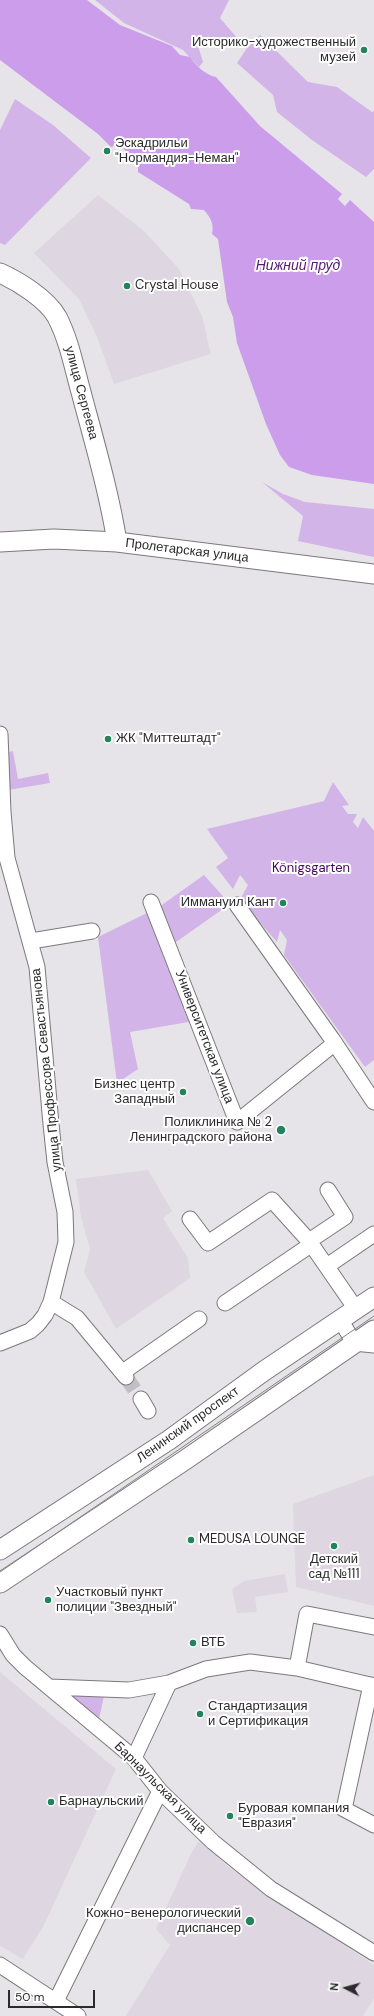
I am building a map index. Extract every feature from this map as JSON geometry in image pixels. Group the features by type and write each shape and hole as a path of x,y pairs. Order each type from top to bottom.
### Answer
{"main road":[{"name":"улица Сергеева","path":"0,273 13,278 40,298 56,315 59,321 66,338 83,400 113,516 117,542"},
{"name":"Пролетарская улица","path":"0,542 54,539 117,542 374,574"},
{"name":"Ленинский проспект","path":"0,1550 169,1440 264,1371 374,1297"},
{"name":"Ленинский проспект","path":"0,1583 192,1455 354,1342 374,1330"}],"street":[{"name":"улица Профессора Севастьянова","path":"0,734 3,858 31,941 38,967 55,1162 65,1212 66,1242 51,1302 38,1324 30,1331 0,1343"},
{"name":"Университетская улица","path":"151,902 237,1122 335,1043"},
{"path":"237,905 335,1043 374,1102"},
{"path":"31,941 92,931"},
{"path":"225,1303 345,1217 328,1190"},
{"path":"190,1219 208,1243 272,1200 310,1242 356,1309"},
{"path":"327,1266 374,1234"},
{"path":"51,1302 77,1318 124,1374 199,1319"},
{"path":"340,1319 354,1342 374,1345"},
{"path":"297,1668 307,1614 374,1627"},
{"name":"Барнаульская улица","path":"0,1634 13,1655 134,1758 160,1791 213,1842 271,1889 374,1953"},
{"path":"49,1687 129,1690 169,1683 206,1669 250,1662 297,1668 373,1685 344,1809 374,1824"},
{"path":"134,1758 169,1683"},
{"path":"56,2001 160,1791"},
{"path":"0,1965 78,2016"}],"shaded area":[{"name":"Crystal House","path":"98,195 144,231 179,269 202,316 211,354 114,384 97,337 79,299 34,253"},
{"path":"148,1170 172,1211 163,1218 188,1258 190,1278 116,1329 84,1272 90,1249 81,1218 76,1179"},
{"name":"Детский сад №111","path":"374,1475 374,1606 296,1587 293,1504"},
{"path":"285,1574 288,1592 255,1597 257,1612 237,1613 232,1589 244,1581"},
{"path":"0,1672 116,1769 44,1925 23,1959 0,1946"},
{"path":"201,1838 227,1866 374,1965 374,1998 363,2016 126,2016 170,1945 156,1929 192,1852"}],"green space":[{"path":"95,0 229,0 220,18 238,39 228,43 215,38 198,46 203,62 199,67 183,50 124,23"},
{"path":"260,35 308,82 337,87 372,112 374,111 374,169 366,177 312,140 277,112 273,95 237,63 247,48"},
{"path":"15,99 53,125 91,158 5,245 0,243 0,130"},
{"path":"262,482 283,494 305,502 374,509 374,557 298,541 303,516"},
{"path":"13,751 18,779 48,773 50,783 8,790 5,753"},
{"name":"Königsgarten","path":"333,782 349,805 342,806 348,814 357,814 353,822 358,828 363,817 374,831 374,1060 365,1067 284,955 287,940 280,930 277,942 240,900 248,885 240,875 233,889 216,867 228,858 207,829 324,801"},
{"path":"204,875 230,904 166,949 194,1021 130,1032 138,1069 117,1083 98,937 159,907"},
{"path":"71,1694 104,1696 99,1719 73,1697"}],"water":[{"name":"Нижний пруд","path":"0,0 87,0 120,25 172,46 180,55 190,57 202,70 209,75 216,77 260,126 342,194 338,199 345,206 350,200 374,222 374,484 312,475 289,467 280,455 266,424 237,343 233,317 227,302 218,239 212,234 212,224 208,216 204,210 191,209 189,204 138,172 138,165 123,148 117,145 111,147 98,134 0,60"}],"tunnel":[{"path":"126,1377 141,1399"}],"tram line":[{"path":"0,1572 374,1316"}],"place":[{"name":"Историко-художественный музей","path":"364,50"},
{"name":"Эскадрильи \"Нормандия-Неман\"","path":"107,151"},
{"name":"Crystal House","path":"127,286"},
{"name":"ЖК \"Миттештадт\"","path":"108,739"},
{"name":"Иммануил Кант","path":"283,903"},
{"name":"Бизнес центр Западный","path":"183,1092"},
{"name":"Поликлиника № 2 Ленинградского района","path":"281,1130"},
{"name":"MEDUSA LOUNGE","path":"191,1540"},
{"name":"Детский сад №111","path":"334,1546"},
{"name":"Участковый пункт полиции \"Звездный\"","path":"48,1600"},
{"name":"ВТБ","path":"193,1643"},
{"name":"Стандартизация и Сертификация","path":"200,1714"},
{"name":"Барнаульский","path":"51,1802"},
{"name":"Буровая компания \"Евразия\"","path":"230,1816"},
{"name":"Кожно-венерологический диспансер","path":"250,1921"}]}
